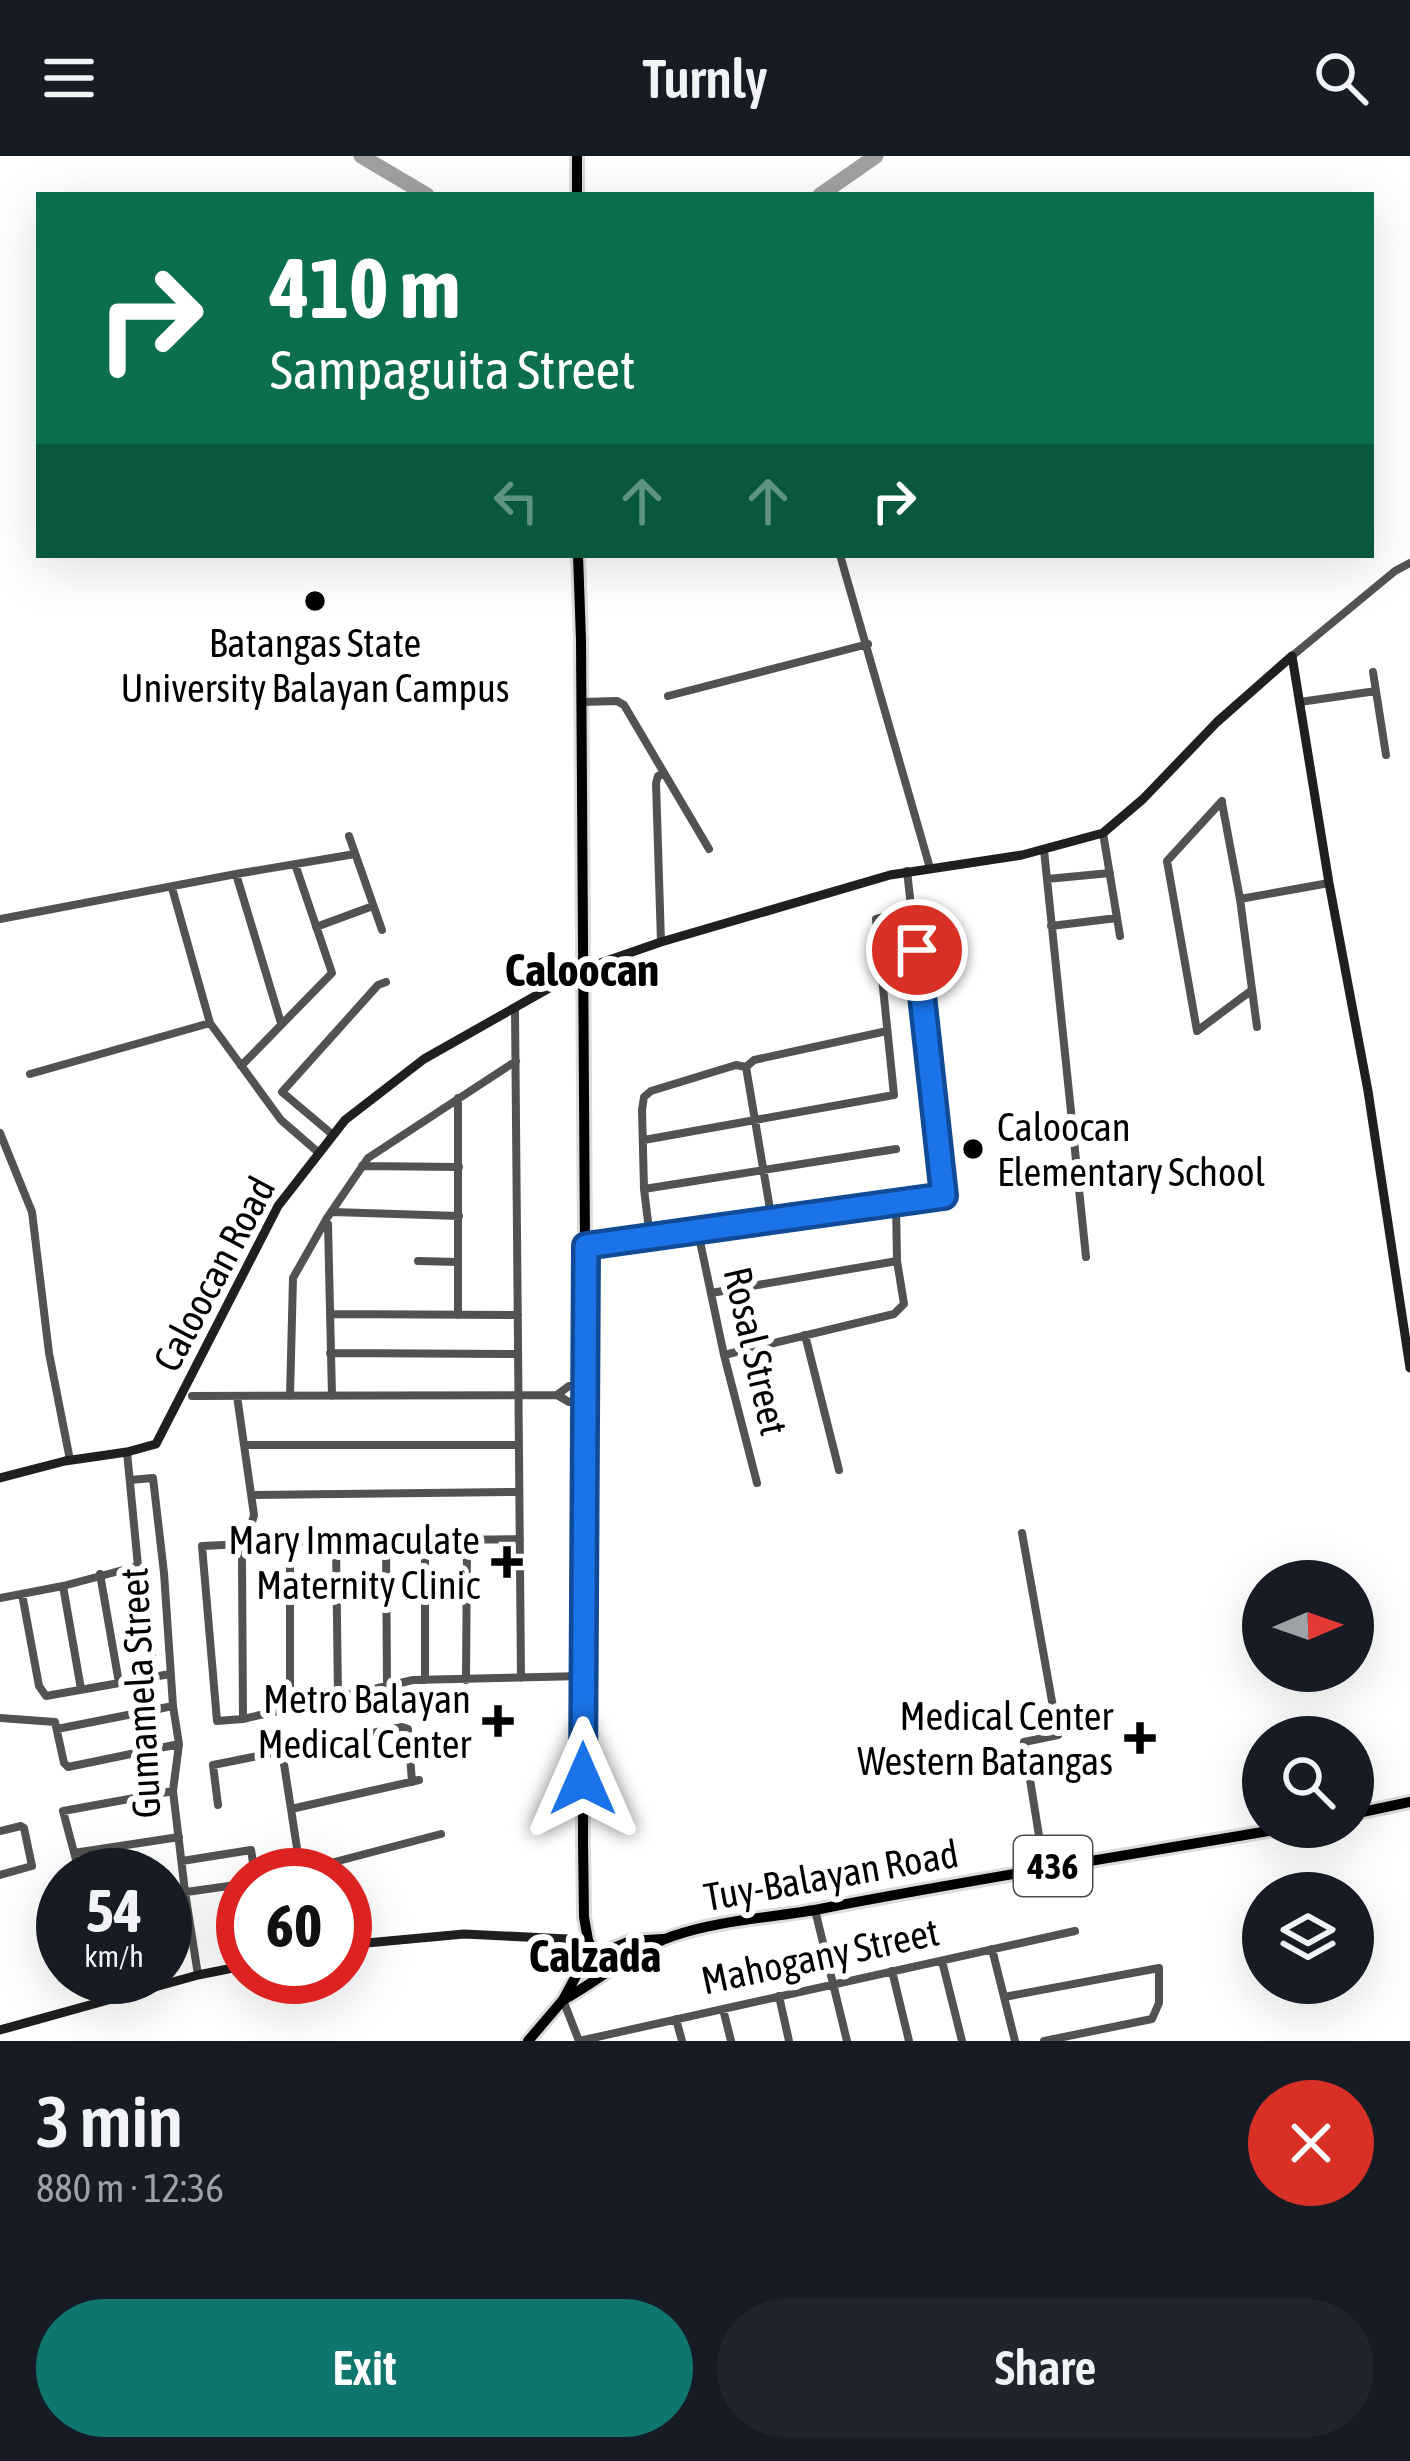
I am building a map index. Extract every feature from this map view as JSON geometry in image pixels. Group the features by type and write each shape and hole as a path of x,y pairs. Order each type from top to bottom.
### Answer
{"main road":[{"path":"577,156 577,192"},
{"path":"578,558 586,1246 584,1902 588,1940 604,1973"},
{"path":"1374,1810 1410,1802"},
{"name":"Tuy-Balayan Road","path":"594,1956 630,1941 666,1939 730,1923 1242,1835"},
{"name":"Tuy-Balayan Road","path":"604,1973 666,1939"},
{"name":"436","path":"528,2041 594,1956"},
{"name":"436","path":"563,2000 604,1973"}],"street":[{"path":"842,558 930,868"},
{"path":"1120,935 1103,833 1292,656 1410,563"},
{"path":"668,696 868,644"},
{"path":"1292,656 1372,1113 1410,1368"},
{"path":"1373,672 1386,755"},
{"path":"1300,702 1376,691"},
{"path":"582,703 617,701 624,705 709,849"},
{"path":"662,942 656,783 664,773"},
{"path":"1252,990 1197,1031 1167,861 1222,801 1240,899 1252,990 1257,1028"},
{"name":"Caloocan Road","path":"128,1452 157,1444 278,1206 345,1120 424,1059 583,969 662,942 908,871 1044,850 1103,833"},
{"path":"349,836 382,930"},
{"path":"1044,850 1086,1257"},
{"path":"0,919 355,854"},
{"path":"242,1066 332,973 295,864"},
{"path":"586,1246 944,1196 908,871"},
{"path":"1047,880 1110,873"},
{"path":"236,874 281,1025"},
{"path":"1240,899 1329,883"},
{"path":"172,888 211,1023 281,1120 319,1153"},
{"path":"316,927 373,906"},
{"path":"644,1140 894,1095 876,919 913,908"},
{"path":"1051,926 1117,918"},
{"path":"333,1135 282,1092 377,985 386,982"},
{"path":"515,1010 521,1678"},
{"path":"31,1074 211,1023"},
{"path":"650,1238 644,1189 644,1097 736,1066 746,1067 754,1060 887,1031"},
{"path":"290,1396 293,1278 362,1166 516,1061"},
{"path":"746,1067 772,1221"},
{"path":"458,1098 458,1315"},
{"path":"0,1133 32,1212 49,1353 70,1460"},
{"path":"644,1189 896,1149"},
{"path":"362,1166 459,1167"},
{"path":"724,1354 894,1314 904,1304 896,1203"},
{"path":"330,1215 459,1216"},
{"path":"330,1215 332,1396"},
{"name":"Rosal Street","path":"698,1232 757,1483"},
{"path":"418,1261 458,1262"},
{"path":"711,1293 897,1261"},
{"path":"330,1314 518,1315"},
{"path":"805,1335 839,1470"},
{"path":"331,1353 518,1354"},
{"path":"557,1395 568,1386 585,1386"},
{"path":"192,1396 557,1395 569,1402 585,1402"},
{"path":"237,1396 254,1515 242,1559 243,1719"},
{"path":"244,1445 519,1445"},
{"path":"0,1478 70,1460 128,1452 138,1566 155,1677"},
{"name":"Gumamela Street","path":"130,1480 153,1478 179,1744 173,1791 179,1848"},
{"path":"252,1495 519,1492"},
{"path":"1022,1533 1058,1736 1024,1742 1044,1867"},
{"path":"520,1539 202,1546 217,1721 425,1680 583,1676"},
{"path":"425,1540 425,1680"},
{"path":"466,1680 467,1540"},
{"path":"386,1541 387,1686"},
{"path":"290,1542 290,1708"},
{"path":"335,1542 338,1697"},
{"path":"0,1598 138,1566"},
{"path":"100,1574 118,1683"},
{"path":"63,1586 81,1689"},
{"path":"22,1594 39,1686 46,1696 170,1674"},
{"path":"57,1729 172,1706"},
{"path":"1,1718 56,1722 68,1767 179,1744"},
{"path":"218,1805 213,1765 408,1729 416,1781 291,1810"},
{"path":"282,1751 297,1848"},
{"path":"73,1848 64,1811 173,1791"},
{"path":"0,1832 24,1828 32,1866 0,1875"},
{"path":"372,1853 441,1834"},
{"path":"106,1848 178,1837"},
{"path":"815,1910 847,2041"},
{"name":"Mahogany Street","path":"579,2041 627,2036 676,2019 1075,1931"},
{"path":"372,1943 464,1934 588,1940"},
{"name":"Gumamela Street","path":"192,1936 199,1975"},
{"path":"992,1949 1015,2041"},
{"path":"942,1960 962,2041"},
{"path":"1004,1997 1159,1967 1159,2003 1152,2019 1044,2041"},
{"path":"892,1971 909,2041"},
{"path":"0,2030 216,1972"},
{"path":"778,1996 789,2041"},
{"path":"563,2000 579,2041"},
{"path":"723,2008 731,2041"},
{"path":"676,2019 682,2041"}],"waterway":[{"path":"361,156 422,192"},
{"path":"824,192 876,156"}],"place":[{"name":"Batangas State University Balayan Campus","path":"315,601"},
{"name":"Caloocan Elementary School","path":"973,1149"},
{"name":"Mary Immaculate Maternity Clinic","path":"507,1562"},
{"name":"Metro Balayan Medical Center","path":"498,1721"},
{"name":"Medical Center Western Batangas","path":"1140,1738"}],"district":[{"name":"Caloocan","path":"582,970"},
{"name":"Calzada","path":"595,1956"}],"route":[{"path":"583,1779 586,1246 944,1196 917,950"}]}
